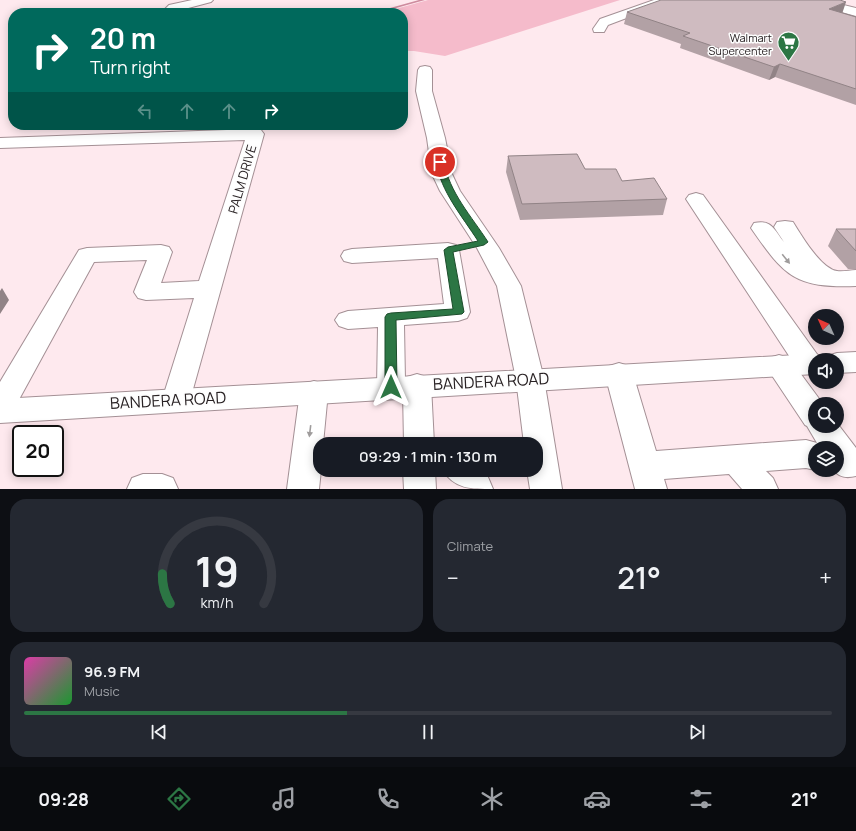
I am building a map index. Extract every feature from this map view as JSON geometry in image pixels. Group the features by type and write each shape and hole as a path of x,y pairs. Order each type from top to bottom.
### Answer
{"street":[{"path":"176,3 207,0"},
{"path":"599,29 604,22 665,0"},
{"path":"809,0 856,12"},
{"path":"425,70 424,91 436,138 442,174 450,191 484,242 509,286 530,379 546,489"},
{"name":"PALM DRIVE","path":"0,143 84,133 255,134 176,400"},
{"path":"696,199 808,358"},
{"path":"784,227 810,264 820,272 833,279"},
{"path":"762,228 793,267 805,274 817,278 856,278"},
{"path":"352,256 448,250 484,242"},
{"path":"348,320 458,312 448,250"},
{"path":"0,409 87,255 160,252 146,292 210,289"},
{"path":"391,317 404,386 417,437"},
{"path":"844,362 856,362"},
{"path":"779,364 808,406"},
{"name":"BANDERA ROAD","path":"0,409 779,364 808,364"},
{"path":"619,374 648,477 736,459 808,454"},
{"path":"303,489 314,392"},
{"path":"827,433 849,465"},
{"path":"736,459 762,489"},
{"path":"419,477 420,489"},
{"path":"471,477 476,482 477,489"},
{"path":"143,489 162,489"}],"shaded area":[{"path":"428,0 620,0 445,56 408,51 408,8 399,8"}],"building":[{"name":"Walmart Supercenter","path":"661,0 840,0 846,2 829,9 856,17 856,89 780,64 774,67 683,36 690,33 627,12"},
{"path":"577,154 585,169 616,169 622,181 654,178 667,199 522,204 508,156"},
{"path":"836,229 856,229 856,251"}],"waterway":[{"path":"393,8 423,0"}],"place":[{"name":"Walmart Supercenter","path":"788,62"}],"route":[{"path":"391,387 391,317 458,312 448,250 484,242 450,191 442,174 440,162"}]}
